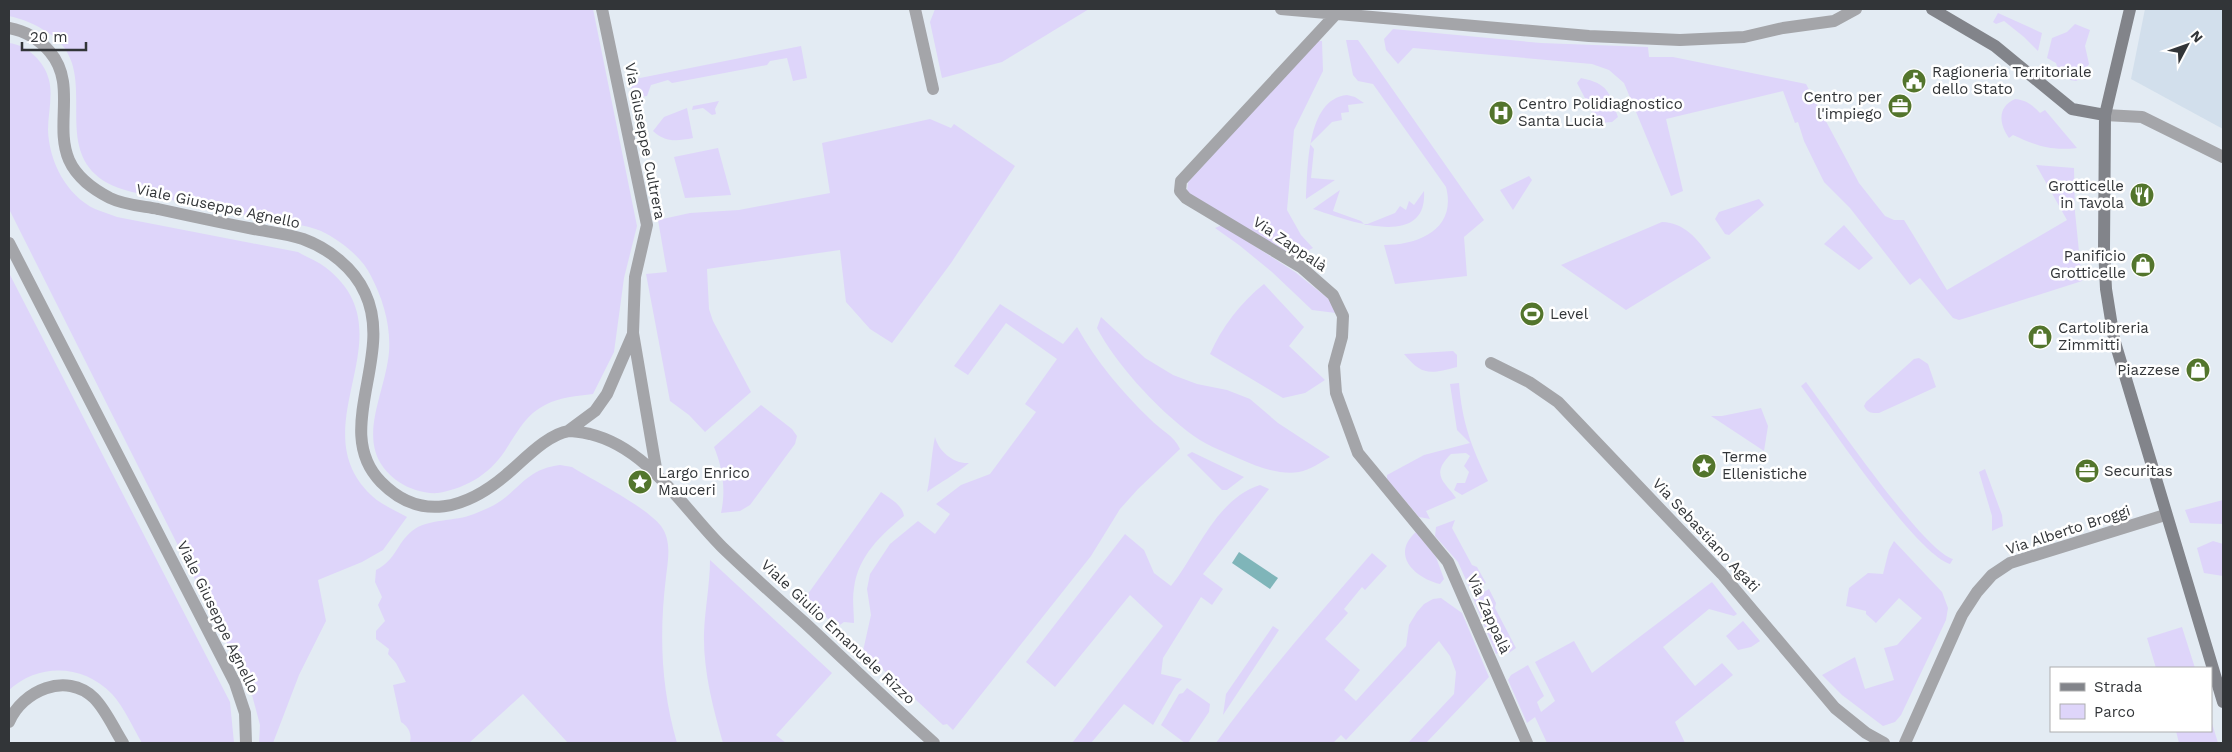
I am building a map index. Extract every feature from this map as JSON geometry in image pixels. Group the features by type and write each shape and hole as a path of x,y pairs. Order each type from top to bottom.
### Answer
{"main road":[{"path":"1932,9 1995,46 2072,109 2105,115"},
{"path":"2130,9 2105,115 2104,248 2107,297 2114,339 2165,515 2222,695"}],"street":[{"name":"Via Giuseppe Cultrera","path":"602,9 647,226 635,277 633,333 657,474"},
{"path":"916,9 933,89"},
{"path":"1280,9 1589,36 1680,40 1744,38 1783,28 1834,21 1856,9"},
{"name":"Via Zappalà","path":"1336,14 1181,181 1180,191 1186,198 1301,267 1333,295 1343,316 1342,337 1334,366 1336,393 1358,453 1448,562 1528,743"},
{"name":"Viale Giuseppe Agnello","path":"9,28 32,36 46,47 58,61 64,78 66,148 76,173 87,184 114,201 302,239 331,254 355,277 365,292 374,326 374,344 360,429 361,449 378,479 390,490 418,506 449,507 482,494 524,459 595,411 607,394 633,333"},
{"path":"2105,115 2142,117 2223,157"},
{"name":"Viale Giuseppe Agnello","path":"9,243 235,683 245,713 246,743"},
{"name":"Via Sebastiano Agati","path":"1491,363 1529,382 1558,402 1722,574 1834,708 1866,733 1884,743"},
{"name":"Viale Giulio Emanuele Rizzo","path":"568,431 591,434 620,447 657,474 720,545 934,743"},
{"name":"Via Alberto Broggi","path":"1905,743 1962,615 1977,592 1992,575 2010,564 2165,515"},
{"path":"9,722 12,713 22,701 36,691 54,685 70,686 83,690 94,698 123,743"}],"shaded area":[{"path":"2145,9 2223,9 2223,129 2131,79"}],"green space":[{"path":"9,9 593,9 637,226 624,278 614,352 593,394 551,402 533,413 524,422 495,464 469,483 449,491 428,493 407,487 399,482 384,469 376,454 373,438 377,404 389,352 389,332 379,294 362,262 343,244 315,229 132,192 107,183 95,174 83,158 78,140 76,121 76,82 72,63 63,46 38,27 24,20 9,16"},
{"path":"935,9 1089,9 1002,62 942,78 930,22"},
{"path":"1998,13 2042,33 2038,51 2004,21 1996,24 1993,22"},
{"path":"2075,24 2090,30 2085,46 2089,64 2081,78 2076,81 2062,76 2056,63 2047,58 2052,38 2067,32"},
{"path":"1393,29 1541,43 1648,47 1649,57 1673,57 1806,84 1859,183 1885,216 1894,220 1904,220 1947,290 2067,220 2036,165 2074,168 2075,212 2082,281 1959,320 1953,318 1920,278 1910,285 1850,208 1824,182 1804,141 1798,122 1795,123 1783,91 1666,119 1683,191 1671,196 1624,83 1609,70 1592,64 1413,48 1398,64 1386,50 1384,39"},
{"path":"1346,40 1358,40 1484,220 1464,237 1467,276 1395,284 1384,245 1410,242 1432,232 1446,214 1448,202 1446,187 1373,84 1358,81 1353,75"},
{"path":"1316,41 1322,41 1323,71 1294,130 1287,210 1301,235 1313,248 1295,257 1187,192 1188,182"},
{"path":"9,43 16,44 29,51 47,73 51,92 48,130 52,153 61,176 85,203 117,217 298,252 325,267 349,293 359,321 359,350 347,410 345,439 352,468 375,499 407,517 383,550 362,562 318,580 326,621 299,675 273,743 259,743 260,725 251,691 9,209"},
{"path":"801,46 807,78 793,81 787,58 770,61 767,65 672,83 668,80 651,85 647,96 633,98 630,80"},
{"path":"1581,78 1597,83 1607,90 1618,117 1612,122 1598,123 1577,83"},
{"path":"1347,95 1355,97 1364,103 1348,105 1349,112 1341,113 1342,120 1332,122 1311,143 1317,122 1324,109 1334,99"},
{"path":"2015,99 2029,103 2040,113 2045,110 2077,148 2051,148 2037,145 2013,135 2009,138 2003,127 2001,116 2005,106"},
{"path":"719,101 715,109 716,114 712,115 703,108 692,110 693,106"},
{"path":"687,108 693,138 672,140 662,138 653,131 664,117"},
{"path":"930,119 951,128 954,124 1015,166 951,263 892,343 870,329 846,302 840,250 707,269 709,309 713,321 751,392 705,432 689,415 670,401 646,274 667,272 658,220 690,213 739,210 830,193 822,143"},
{"path":"1311,145 1314,149 1311,178 1335,180 1306,199 1307,171"},
{"path":"718,148 731,195 685,198 674,157"},
{"path":"1529,176 1532,180 1513,210 1500,190"},
{"path":"1340,190 1333,211 1361,221 1364,224 1313,209"},
{"path":"1424,191 1422,210 1413,221 1399,226 1382,227 1367,224 1395,213 1400,206 1406,210 1409,201 1414,205"},
{"path":"1759,199 1764,205 1729,235 1725,234 1715,219 1719,212"},
{"path":"1662,222 1685,229 1696,239 1711,258 1626,310 1561,265"},
{"path":"1222,225 1295,272 1330,300 1336,313 1312,310 1272,272 1215,228"},
{"path":"1844,225 1873,258 1859,270 1824,244"},
{"path":"9,273 230,702 234,743 142,743 112,694 100,684 75,672 47,671 21,681 9,690"},
{"path":"1264,284 1304,327 1289,346 1325,380 1305,393 1283,398 1210,354 1232,316"},
{"path":"1000,304 1063,344 1077,327 1092,352 1120,387 1154,423 1174,440 1180,449 1120,509 1091,556 953,730 947,724 943,725 863,651 871,615 867,589 870,574 890,544 918,521 935,534 950,514 936,504 961,485 990,474 1036,412 1025,404 1057,359 1006,323 968,375 954,366"},
{"path":"1101,317 1145,358 1173,375 1197,384 1227,390 1250,399 1278,423 1330,457 1303,471 1291,473 1269,470 1254,465 1200,440 1175,421 1149,397 1125,370 1097,328"},
{"path":"1453,351 1457,355 1457,367 1433,372 1422,370 1404,354"},
{"path":"1919,358 1928,364 1936,387 1879,413 1868,411 1864,406 1866,402 1914,359"},
{"path":"1806,382 1900,508 1939,550 1953,559 1950,564 1935,555 1894,512 1850,455 1801,386"},
{"path":"1459,383 1462,410 1468,434 1488,481 1462,495 1454,490 1457,483 1465,483 1469,472 1464,466 1470,456 1466,453 1451,454 1441,467 1440,473 1441,478 1456,498 1426,511 1430,519 1419,517 1387,479 1387,475 1424,455 1470,443 1457,430 1450,384"},
{"path":"761,405 792,429 797,436 795,444 750,505 740,511 721,513 723,480 720,463 714,447"},
{"path":"1761,408 1768,426 1764,451 1711,416 1722,416"},
{"path":"935,437 940,448 948,456 963,463 969,463 927,492 933,451"},
{"path":"1192,452 1244,477 1227,490 1222,490 1187,455"},
{"path":"560,465 572,467 644,510 661,526 667,538 668,564 664,598 663,661 668,702 677,743 568,743 523,694 469,743 410,743 408,728 401,722 393,685 406,682 396,663 388,654 389,649 376,639 376,631 385,621 378,605 382,597 375,582 376,570 388,561 407,536 418,527 467,516 485,509 502,500 534,473"},
{"path":"1985,469 2002,515 2003,526 1992,531 1992,516 1979,472"},
{"path":"1260,485 1269,489 1203,574 1223,589 1212,605 1201,597 1163,658 1161,674 1182,679 1176,685 1153,725 1124,704 1091,743 1072,743 1163,626 1130,595 1055,687 1026,662 1125,534 1144,550 1154,573 1171,586 1220,514 1231,502 1245,492"},
{"path":"881,492 901,508 904,516 879,539 860,566 853,592 854,623 844,622 837,627 805,598"},
{"path":"2223,500 2223,524 2190,523 2185,510"},
{"path":"1455,520 1452,528 1472,565 1477,567 1486,583 1470,589 1458,562 1435,536 1436,527"},
{"path":"1416,532 1436,557 1444,579 1440,584 1422,577 1409,564 1405,549"},
{"path":"1894,541 1942,592 1948,608 1946,620 1901,715 1895,722 1883,726 1842,695 1822,675 1855,657 1865,689 1894,680 1884,648 1897,645 1922,618 1899,598 1876,623 1866,614 1866,611 1846,606 1849,588 1868,573 1883,574 1889,550"},
{"path":"2213,541 2223,544 2223,576 2204,573 2197,548"},
{"path":"1372,553 1387,566 1365,590 1362,587 1344,609 1348,613 1325,639 1360,670 1344,690 1356,701 1406,646 1409,625 1417,612 1424,604 1433,599 1441,598 1462,613 1489,677 1426,743 1408,743 1454,694 1456,672 1450,656 1439,641 1346,740 1341,735 1333,743 1216,743 1272,670"},
{"path":"710,560 832,673 776,735 786,743 723,743 709,689 704,647"},
{"path":"1712,582 1737,614 1734,616 1709,609 1663,647 1695,686 1722,663 1733,675 1675,722 1685,743 1547,743 1535,717 1527,723 1508,680 1511,675 1528,665 1544,696 1537,702 1541,712 1555,701 1535,662 1574,641 1592,673"},
{"path":"1489,589 1496,603 1495,608 1516,648 1509,653 1502,651 1496,654 1473,598"},
{"path":"1743,621 1760,641 1751,647 1738,650 1726,636"},
{"path":"1273,626 1279,630 1223,715 1226,694"},
{"path":"2182,627 2195,667 2156,667 2147,638"},
{"path":"1187,688 1210,704 1209,712 1188,743 1185,743 1161,725 1179,694 1183,693"},
{"path":"2212,723 2218,743 2179,743 2176,732 2212,732"}],"water":[{"path":"1239,552 1278,578 1270,589 1232,563"}],"place":[{"name":"Ragioneria Territoriale dello Stato","path":"1914,81"},
{"name":"Centro per l'impiego","path":"1900,106"},
{"name":"Centro Polidiagnostico Santa Lucia","path":"1501,113"},
{"name":"Grotticelle in Tavola","path":"2142,195"},
{"name":"Panificio Grotticelle","path":"2143,265"},
{"name":"Level","path":"1532,314"},
{"name":"Cartolibreria Zimmitti","path":"2040,337"},
{"name":"Piazzese","path":"2198,370"},
{"name":"Terme Ellenistiche","path":"1704,466"},
{"name":"Securitas","path":"2087,471"},
{"name":"Largo Enrico Mauceri","path":"640,482"}]}
